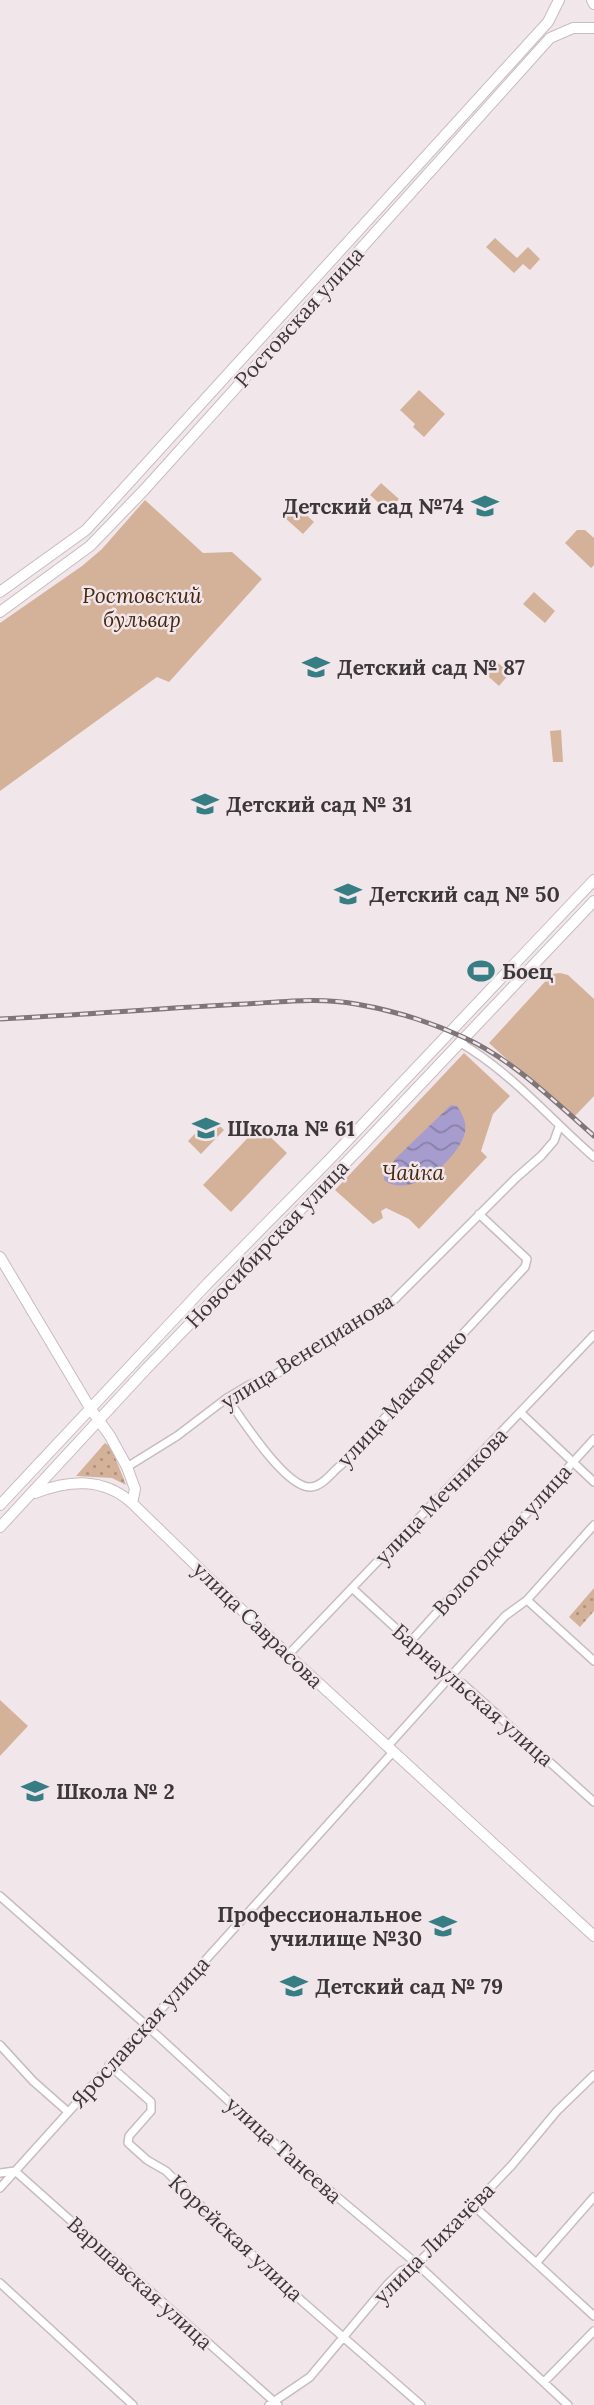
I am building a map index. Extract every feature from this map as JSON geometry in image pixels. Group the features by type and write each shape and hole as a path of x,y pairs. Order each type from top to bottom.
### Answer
{"street":[{"name":"Ростовская улица","path":"0,592 86,530 548,22 559,0"},
{"name":"Ростовская улица","path":"0,612 96,540 211,417 550,38 573,28 594,28"},
{"path":"390,193 401,204"},
{"path":"86,530 96,540"},
{"name":"Новосибирская улица","path":"0,1505 594,880"},
{"name":"Новосибирская улица","path":"0,1527 594,901"},
{"path":"459,1042 484,1056 505,1073 559,1127 594,1157"},
{"name":"улица Венецианова","path":"127,1467 177,1436 227,1398 249,1385 273,1376 393,1301 541,1156 554,1141 559,1127"},
{"name":"улица Макаренко","path":"227,1398 272,1461 296,1483 307,1488 318,1485 341,1465 525,1267 527,1259 480,1214"},
{"path":"0,1257 127,1467 135,1489 132,1503"},
{"name":"улица Мечникова","path":"288,1655 594,1335"},
{"path":"521,1413 594,1482"},
{"name":"Вологодская улица","path":"410,1642 594,1439"},
{"name":"улица Саврасова","path":"31,1495 61,1484 83,1483 104,1485 121,1493 288,1655 594,1936"},
{"name":"Ярославская улица","path":"0,2188 390,1749 449,1677 505,1616 527,1600 594,1525"},
{"name":"Барнаульская улица","path":"352,1588 449,1677 463,1684 594,1802"},
{"path":"527,1600 594,1661"},
{"name":"улица Танеева","path":"0,1896 285,2152 416,2264 568,2405"},
{"path":"0,2045 33,2081 67,2111"},
{"name":"Корейская улица","path":"109,2065 151,2102 151,2111 129,2136 128,2143 147,2160 166,2171 250,2253 421,2405"},
{"name":"улица Лихачёва","path":"273,2404 310,2376 387,2285 401,2271 416,2264 466,2211 474,2206 556,2111 594,2075"},
{"path":"0,2173 15,2171"},
{"name":"Варшавская улица","path":"15,2171 273,2404"},
{"path":"537,2262 594,2197"},
{"path":"474,2206 594,2316"},
{"path":"0,2283 133,2405"},
{"path":"544,2382 594,2331"}],"green space":[{"path":"495,238 517,258 528,247 540,259 530,270 523,264 514,273 486,247"},
{"path":"419,390 445,414 424,437 400,410"},
{"path":"381,483 399,499 388,511 370,495"},
{"name":"Ростовский бульвар","path":"145,500 203,553 232,552 262,579 169,682 157,677 0,791 0,623 82,566 102,549"},
{"path":"296,505 314,522 303,534 285,518"},
{"path":"577,530 585,530 594,538 594,565 591,568 565,543"},
{"path":"534,592 555,611 545,623 523,604"},
{"path":"492,658 510,673 499,686 481,670"},
{"path":"561,730 563,762 553,762 550,731"},
{"path":"552,974 568,975 594,999 594,1096 572,1119 489,1043"},
{"name":"Чайка","path":"464,1053 510,1096 493,1114 481,1151 487,1157 419,1229 409,1219 386,1208 381,1211 383,1218 373,1224 335,1190"},
{"path":"211,1117 224,1130 201,1154 188,1141"},
{"path":"259,1126 287,1153 231,1212 203,1185"},
{"path":"105,1443 111,1447 126,1485 112,1478 76,1476"},
{"path":"594,1588 594,1611 580,1627 569,1617"},
{"path":"0,1700 28,1726 0,1756"}],"water":[{"path":"451,1105 457,1106 465,1125 465,1132 454,1153 432,1174 420,1181 395,1185 384,1180 395,1159"}],"railway":[{"path":"0,1019 300,1001 342,1002 370,1007 424,1022 481,1046 532,1082 594,1136"}],"place":[{"name":"Детский сад №74","path":"485,506"},
{"name":"Детский сад № 87","path":"316,667"},
{"name":"Детский сад № 31","path":"205,804"},
{"name":"Детский сад № 50","path":"348,894"},
{"name":"Боец","path":"481,971"},
{"name":"Школа № 61","path":"206,1128"},
{"name":"Школа № 2","path":"35,1791"},
{"name":"Профессиональное училище №30","path":"443,1926"},
{"name":"Детский сад № 79","path":"294,1986"}]}
